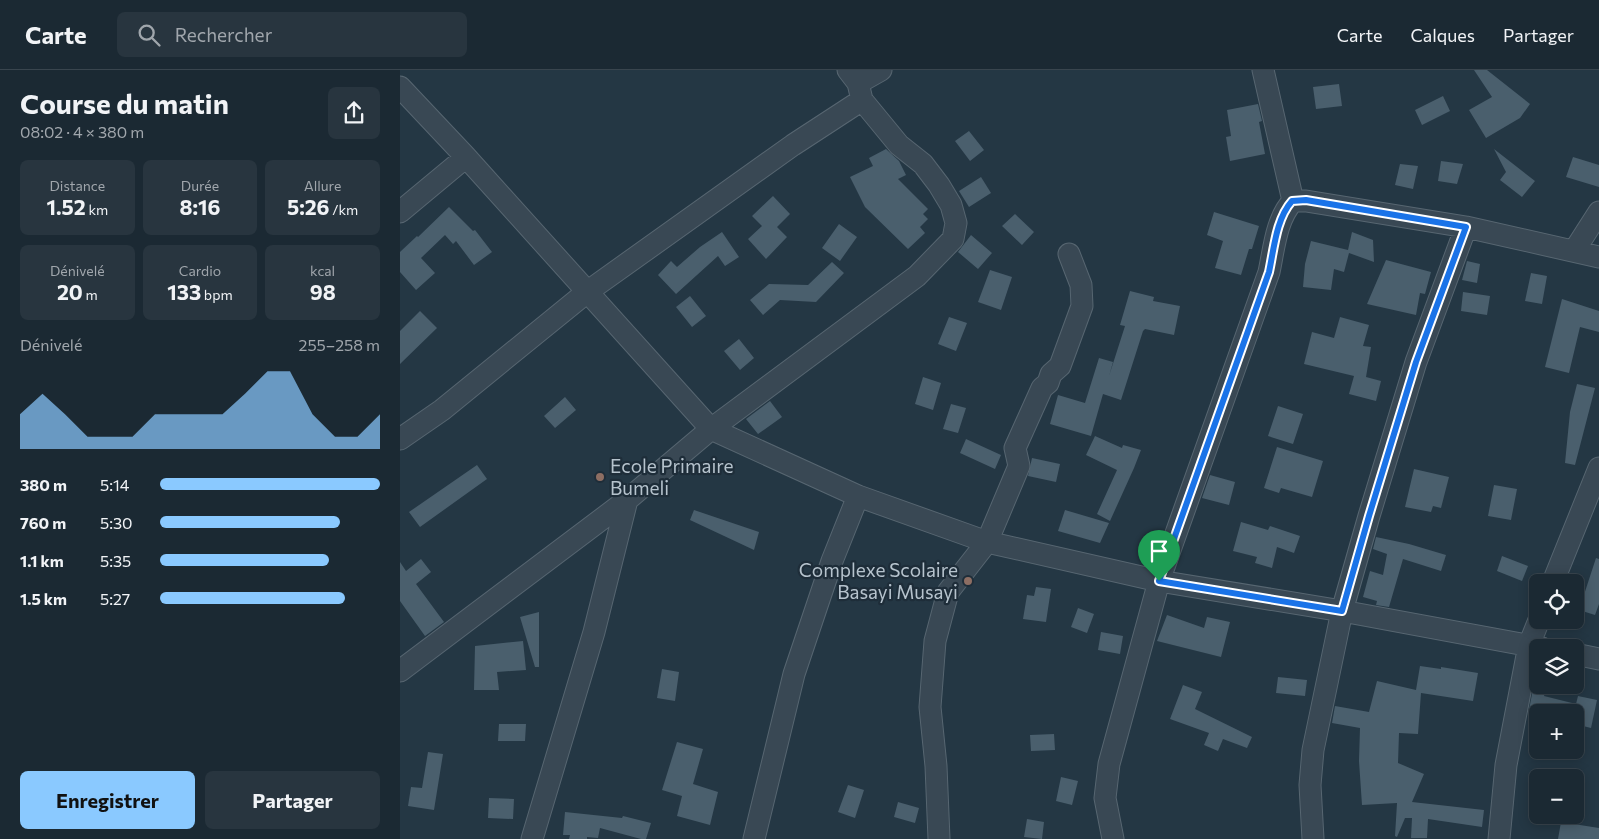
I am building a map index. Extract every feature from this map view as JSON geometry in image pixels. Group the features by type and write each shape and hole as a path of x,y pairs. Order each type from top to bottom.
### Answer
{"street":[{"path":"400,439 442,410 587,292 793,145 856,85 881,70"},
{"path":"1263,70 1292,201"},
{"path":"403,663 627,500 711,429 917,276 953,239 956,222 951,205 939,185 923,164 899,145 856,85"},
{"path":"400,87 466,157 711,429 858,496 987,542 1159,581 1342,611 1529,645"},
{"path":"400,212 466,157"},
{"path":"1113,839 1105,798 1110,764 1159,581 1269,272 1278,232 1286,209 1292,201 1306,200 1466,227 1599,257"},
{"path":"1574,251 1599,212"},
{"path":"1313,839 1310,784 1313,750 1342,611 1416,362 1466,227"},
{"path":"939,839 936,766 930,707 935,641 948,592 987,542 1019,466 1015,448 1042,388 1048,383 1051,374 1060,366 1082,306 1080,285 1069,254"},
{"path":"1556,574 1599,468"},
{"path":"754,839 794,674 832,561 858,496"},
{"path":"532,839 594,632 627,500"},
{"path":"1584,656 1599,659"},
{"path":"1499,839 1506,765 1529,674"}],"building":[{"path":"1474,70 1487,70 1530,104 1520,118 1486,138 1469,110 1492,97"},
{"path":"1339,84 1342,106 1316,109 1313,87"},
{"path":"1443,96 1450,111 1422,125 1415,110"},
{"path":"1258,104 1262,121 1259,122 1265,154 1230,161 1226,137 1231,136 1227,110"},
{"path":"969,131 984,150 970,161 955,141"},
{"path":"886,149 899,161 906,175 898,179 928,209 923,214 928,219 920,227 925,233 908,249 865,207 850,177 873,166 869,158"},
{"path":"1494,149 1535,181 1522,197 1500,180 1506,172"},
{"path":"1573,157 1599,165 1599,187 1566,177"},
{"path":"1441,161 1463,164 1457,184 1438,181"},
{"path":"1400,164 1418,166 1413,189 1395,185"},
{"path":"981,177 991,193 969,207 959,191"},
{"path":"773,196 790,214 777,227 787,237 766,259 748,239 762,226 752,216"},
{"path":"449,207 473,231 475,230 492,252 474,265 456,241 453,244 445,235 421,258 435,273 416,290 400,272 400,252"},
{"path":"1214,212 1259,226 1241,275 1215,268 1223,241 1207,235"},
{"path":"1015,214 1034,232 1022,245 1002,226"},
{"path":"839,224 857,237 840,261 822,248"},
{"path":"722,232 739,257 725,266 718,256 676,294 658,275 671,261 677,267 700,247"},
{"path":"1352,232 1373,240 1374,262 1349,253 1344,272 1334,269 1331,290 1303,287 1305,264 1311,241 1348,250"},
{"path":"971,235 992,253 978,269 958,252"},
{"path":"1386,260 1431,272 1425,294 1420,293 1416,315 1367,304"},
{"path":"1467,261 1480,264 1477,283 1462,280"},
{"path":"832,262 844,273 816,302 780,300 763,315 750,300 769,284 808,285"},
{"path":"990,270 1012,277 1001,310 978,302"},
{"path":"1531,273 1547,276 1542,304 1525,301"},
{"path":"1130,291 1154,297 1153,301 1180,306 1174,335 1145,329 1143,331 1121,400 1103,394 1091,436 1050,424 1058,395 1085,403 1099,358 1113,362 1109,376 1125,326 1120,325"},
{"path":"1463,292 1490,296 1487,315 1461,311"},
{"path":"690,296 706,316 692,327 676,307"},
{"path":"1562,299 1599,311 1599,332 1580,327 1569,373 1545,367"},
{"path":"420,311 437,328 400,364 400,331"},
{"path":"949,317 967,323 956,351 938,344"},
{"path":"1340,317 1369,325 1363,346 1371,347 1366,377 1381,381 1376,401 1349,394 1354,376 1304,364 1312,332 1334,338"},
{"path":"739,339 754,358 740,370 724,351"},
{"path":"923,377 941,383 933,410 915,404"},
{"path":"1577,384 1595,388 1575,465 1565,463 1570,412"},
{"path":"565,397 576,410 555,428 544,416"},
{"path":"770,401 782,417 758,434 746,419"},
{"path":"951,404 966,408 958,433 943,429"},
{"path":"1278,406 1303,414 1293,444 1268,436"},
{"path":"1095,436 1122,448 1123,445 1141,450 1110,521 1097,514 1117,470 1086,455"},
{"path":"966,439 1001,455 995,469 960,453"},
{"path":"1277,447 1323,461 1312,497 1281,488 1279,493 1264,488"},
{"path":"1032,458 1060,464 1056,482 1028,476"},
{"path":"477,465 487,479 420,527 409,512"},
{"path":"1414,469 1449,477 1441,508 1433,506 1431,512 1405,507"},
{"path":"1210,475 1235,482 1229,505 1202,498"},
{"path":"1494,485 1517,489 1511,520 1488,516"},
{"path":"694,510 759,532 754,550 690,520"},
{"path":"1065,510 1109,523 1100,543 1058,531"},
{"path":"1241,522 1268,530 1270,526 1300,536 1294,553 1277,547 1272,568 1255,563 1257,557 1233,551"},
{"path":"1376,537 1446,555 1441,571 1403,559 1389,607 1376,605 1377,601 1363,597 1370,571 1383,575 1387,554 1373,549"},
{"path":"1502,556 1528,566 1522,581 1497,571"},
{"path":"1596,558 1599,559 1599,604 1595,615 1584,612 1584,595"},
{"path":"421,559 431,572 416,584 444,622 425,636 400,601 400,562 406,571"},
{"path":"1036,587 1051,589 1046,622 1023,619 1027,595 1034,596"},
{"path":"1078,608 1094,614 1087,633 1071,627"},
{"path":"539,612 539,667 535,667 520,617"},
{"path":"1167,615 1204,628 1207,617 1230,622 1221,657 1157,641"},
{"path":"1101,632 1123,636 1120,654 1098,650"},
{"path":"523,641 526,670 497,672 499,690 474,690 475,646"},
{"path":"1420,666 1441,669 1441,667 1478,673 1473,701 1421,693 1418,734 1399,733 1398,763 1424,774 1412,802 1484,810 1482,827 1428,819 1427,838 1411,838 1412,818 1405,818 1397,837 1395,836 1397,803 1362,805 1359,761 1360,728 1332,723 1335,706 1369,712 1377,681 1416,690"},
{"path":"662,669 679,672 675,701 657,698"},
{"path":"1278,677 1307,680 1305,696 1276,693"},
{"path":"1183,685 1202,692 1195,709 1252,737 1247,748 1223,739 1218,751 1204,745 1209,733 1170,719"},
{"path":"1532,694 1545,694 1544,696 1576,704 1530,704"},
{"path":"1578,696 1597,700 1591,728 1584,726 1584,704 1576,704"},
{"path":"499,724 526,724 525,741 498,741"},
{"path":"1054,734 1055,750 1031,751 1030,735"},
{"path":"677,742 703,749 693,784 718,792 710,825 677,816 682,796 662,790"},
{"path":"428,752 443,754 434,810 408,806 411,787 422,788"},
{"path":"1061,777 1078,781 1072,805 1056,801"},
{"path":"848,785 864,790 855,818 838,812"},
{"path":"489,798 514,799 513,819 488,818"},
{"path":"898,802 919,808 915,823 894,817"},
{"path":"565,812 622,818 623,816 651,823 646,839 600,828 598,838 569,839 570,835 563,835"},
{"path":"1027,819 1044,822 1042,839 1024,837"},
{"path":"1561,824 1599,828 1599,839 1558,839"}],"place":[{"name":"Ecole Primaire Bumeli","path":"600,477"},
{"name":"Complexe Scolaire Basayi Musayi","path":"968,581"}],"route":[{"path":"1306,200 1338,207 1466,227 1416,362 1342,611 1159,581 1269,272 1278,232 1286,209 1292,201 1306,200"}]}
